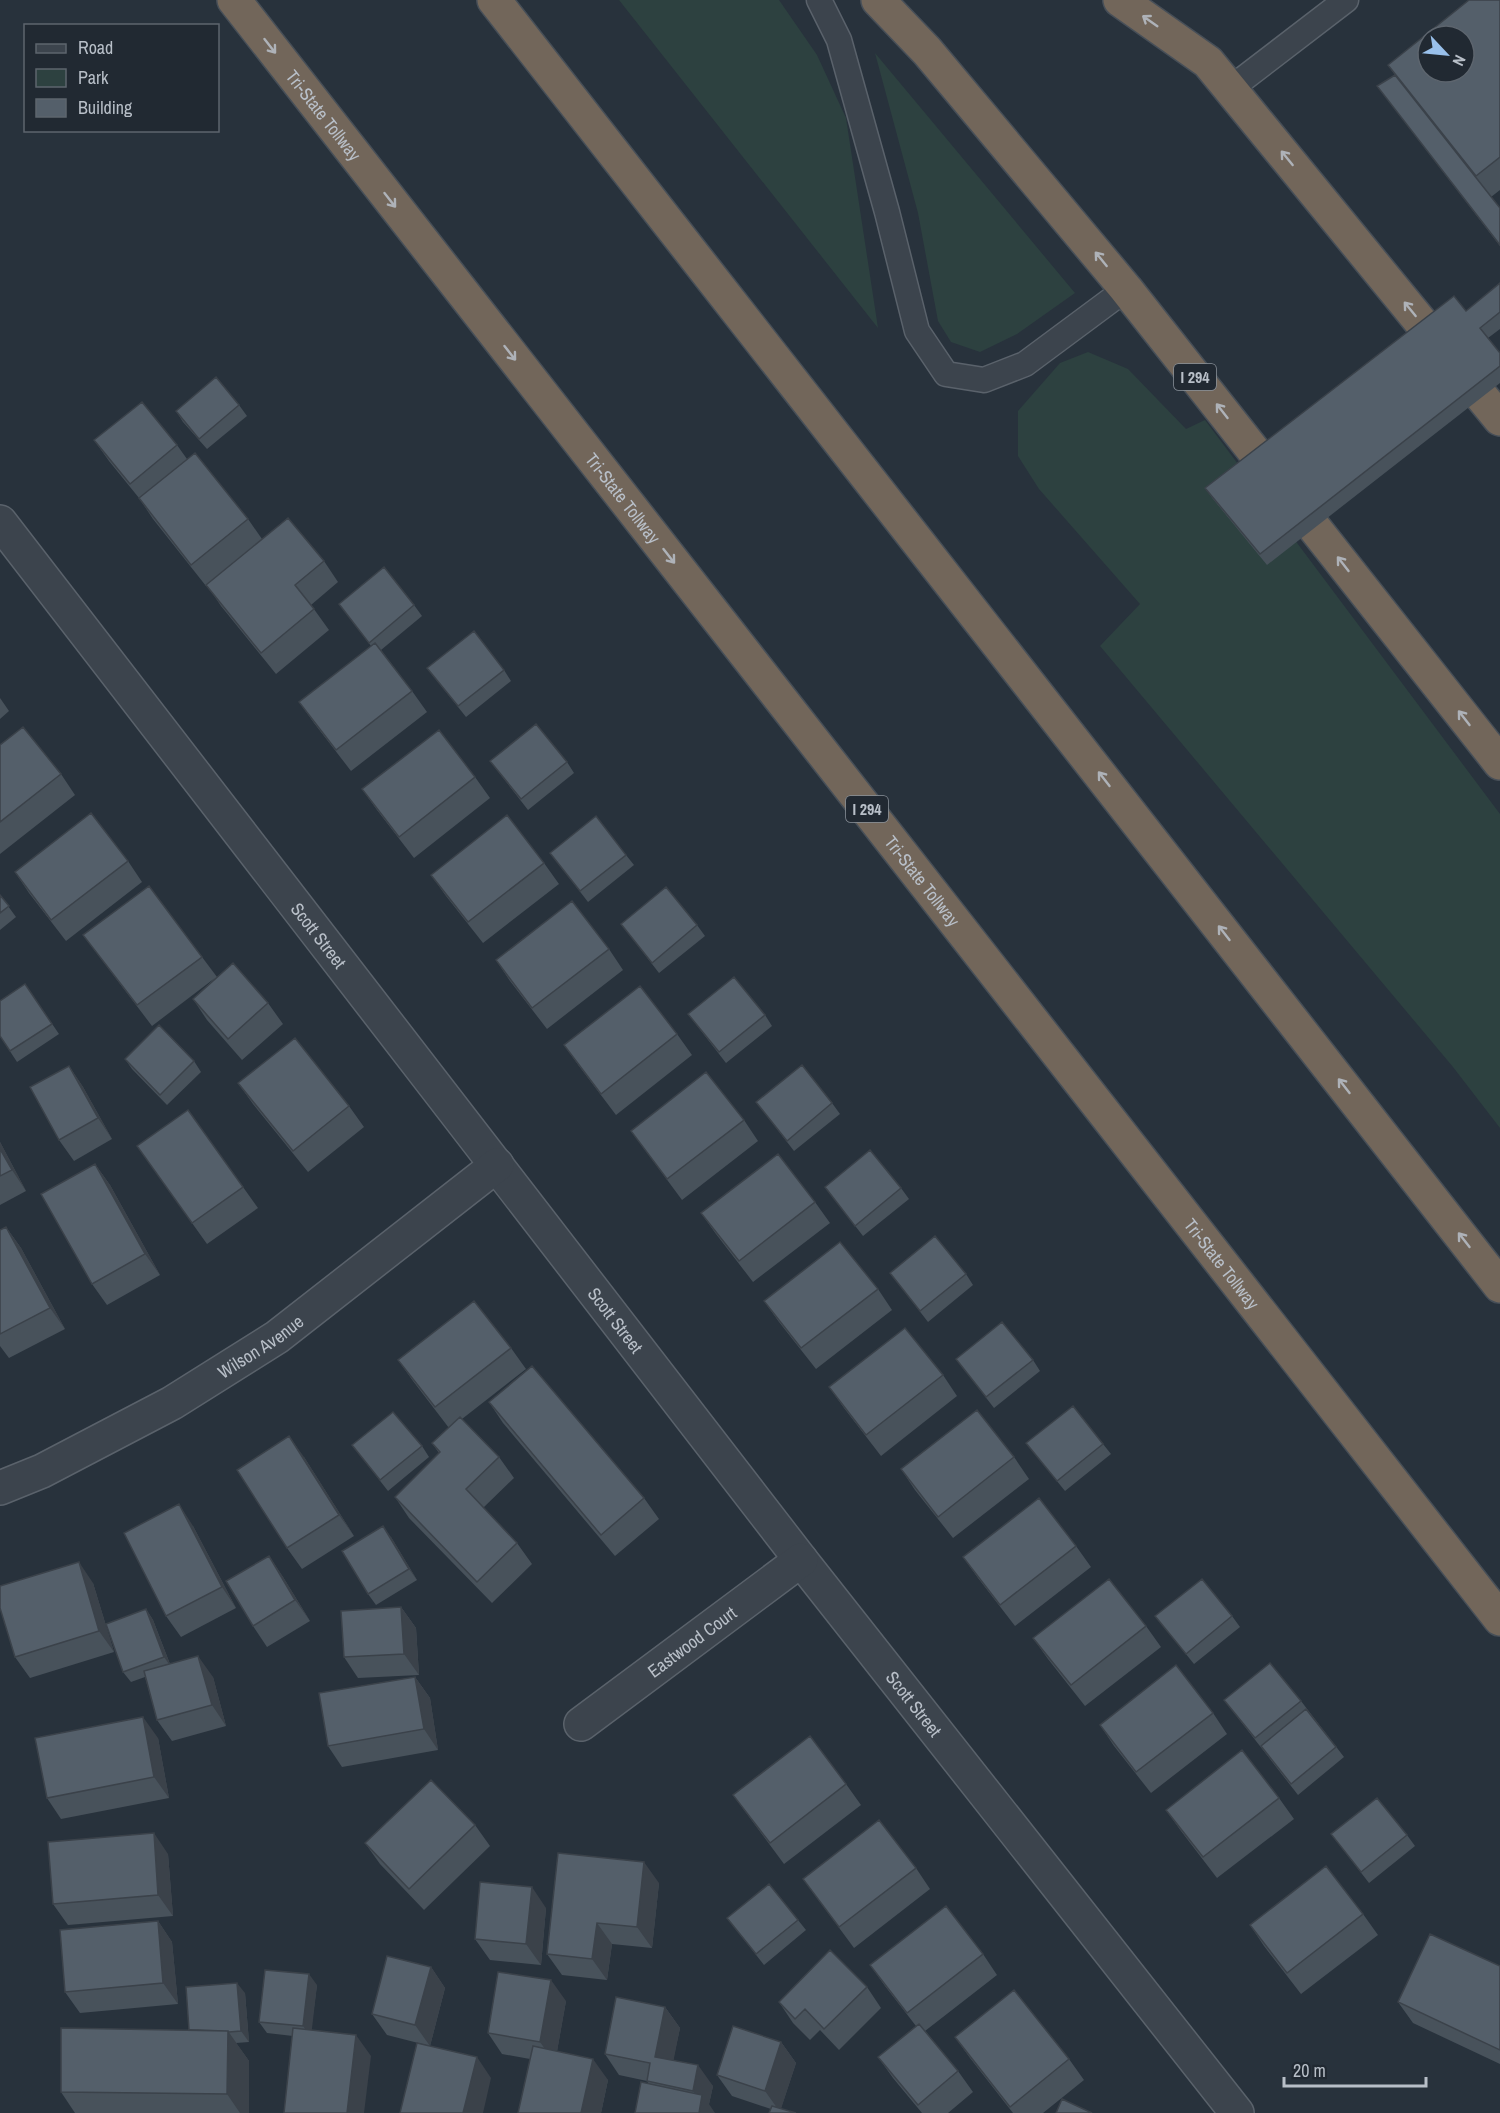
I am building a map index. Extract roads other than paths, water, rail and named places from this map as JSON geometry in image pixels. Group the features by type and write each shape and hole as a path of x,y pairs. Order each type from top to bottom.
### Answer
{"highway":[{"name":"Tri-State Tollway","path":"234,0 1500,1619"},
{"path":"494,0 1500,1286"},
{"name":"I 294","path":"878,0 927,51 1126,289 1500,764"},
{"path":"1120,0 1208,62 1500,419"}],"street":[{"name":"Scott Street","path":"0,522 801,1560 1237,2113"},
{"name":"Wilson Avenue","path":"0,1488 42,1471 172,1403 277,1337 497,1165"},
{"name":"Eastwood Court","path":"581,1724 801,1560"}],"lane":[{"path":"819,0 839,40 887,212 916,331 946,374 984,380 1025,364 1126,289"},
{"path":"1230,89 1346,0"}]}
